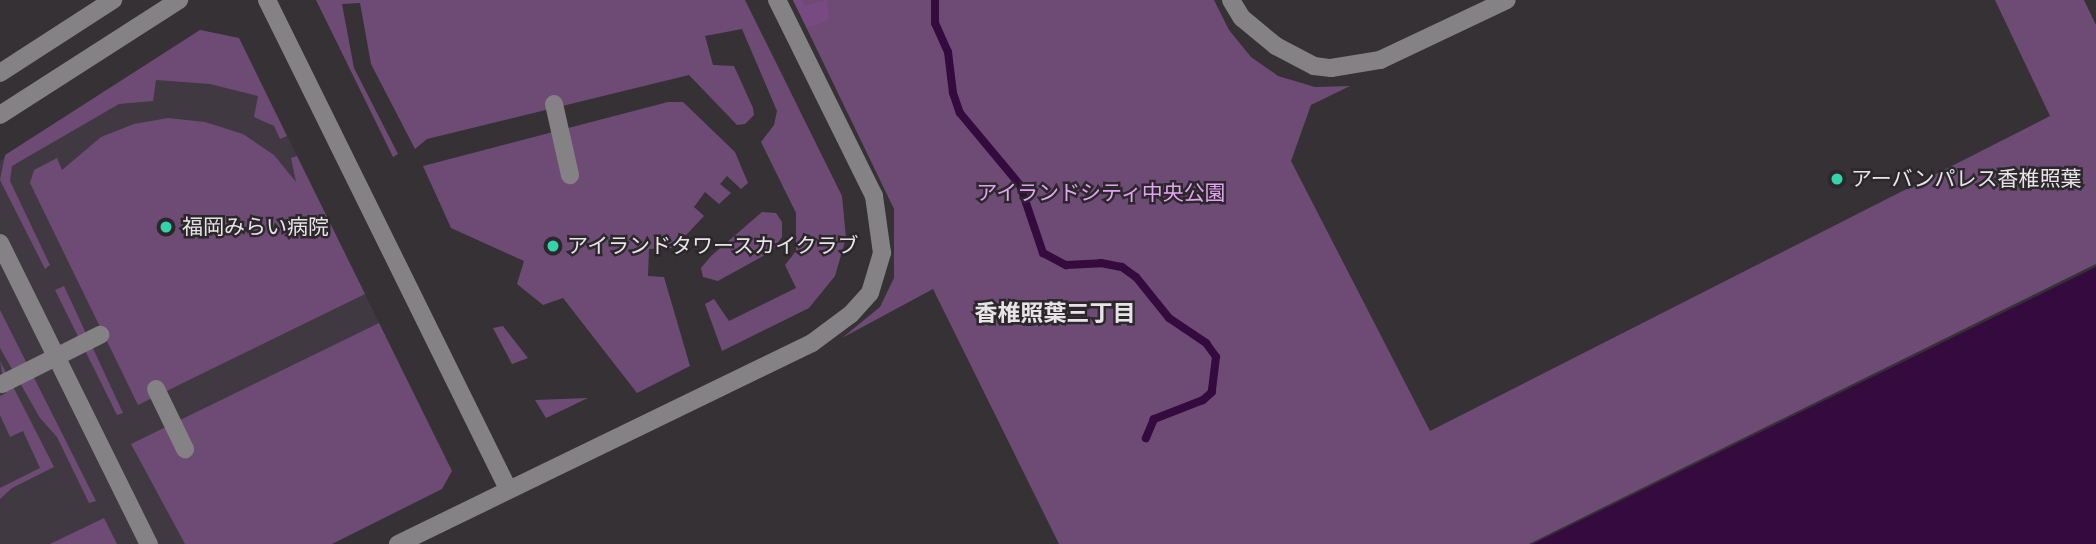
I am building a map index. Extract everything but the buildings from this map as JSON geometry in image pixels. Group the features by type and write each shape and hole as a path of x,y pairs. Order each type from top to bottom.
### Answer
{"street":[{"path":"0,73 113,0"},
{"path":"0,115 179,0"},
{"path":"267,0 508,489"},
{"path":"398,544 812,342 851,314 870,293 882,253 874,196 777,0"},
{"path":"1231,0 1242,18 1276,46 1314,66 1331,68 1381,60 1507,0"},
{"path":"554,104 570,175"},
{"path":"0,243 149,544"},
{"path":"2,384 100,335"},
{"path":"156,390 185,449"}],"shaded area":[{"path":"793,0 802,0 805,5 827,0 829,20 807,28"},
{"name":"福岡みらい病院","path":"200,30 239,38 452,471 330,544 0,544 0,161"},
{"path":"2096,267 2096,544 1533,544"}],"green space":[{"path":"316,0 745,0 842,196 846,238 835,276 809,308 722,351 705,304 714,299 729,321 796,288 785,265 796,251 796,213 761,142 774,125 777,111 742,29 705,36 713,65 734,66 753,108 754,115 745,124 737,125 689,75 427,139 415,149 371,64 360,3 342,4 354,68 398,154 393,157"},
{"name":"アイランドシティ中央公園","path":"793,0 1214,0 1229,30 1251,57 1278,76 1315,87 1350,86 1311,105 1291,161 1430,431 2050,116 1995,0 2084,0 2096,25 2096,264 1529,544 1059,544 933,289 842,338 880,307 894,278 894,209"},
{"path":"200,30 239,38 287,136 280,139 274,126 254,117 258,96 210,84 156,80 153,101 119,104 12,166 10,181 50,265 45,269 0,180 5,155"},
{"name":"アイランドタワースカイクラブ","path":"668,102 683,102 735,152 748,183 741,189 727,176 720,184 731,193 719,204 705,192 694,207 704,216 674,248 649,249 648,276 664,277 690,366 637,393 563,298 543,305 517,284 524,261 451,228 423,166"},
{"path":"168,118 205,122 243,134 274,155 296,182 291,158 297,156 365,294 138,405 30,183 34,170 57,158 62,170 101,137 134,124"},
{"path":"762,212 776,213 782,222 782,237 772,251 718,281 703,277 701,268 711,256"},
{"path":"64,286 123,413 117,415 55,290"},
{"path":"0,310 96,501 89,503 57,437 40,418 0,348"},
{"path":"379,323 452,471 442,489 332,544 185,544 131,444"},
{"path":"503,326 528,358 512,364 493,328"},
{"path":"0,361 54,467 12,488 0,499 0,488 40,468 23,431 10,437 0,415 0,396 6,393"},
{"path":"588,398 546,418 535,400"},
{"path":"104,518 117,544 50,544"}],"waterway":[{"path":"935,0 935,23 948,52 953,93 960,113 1020,185 1043,253 1066,265 1101,263 1122,267 1136,277 1169,318 1206,343 1216,357 1212,392 1203,400 1154,419 1146,438"}],"place":[{"name":"アーバンパレス香椎照葉","path":"1837,179"},
{"name":"福岡みらい病院","path":"166,227"},
{"name":"アイランドタワースカイクラブ","path":"553,246"}],"district":[{"name":"香椎照葉三丁目","path":"1055,313"}]}
